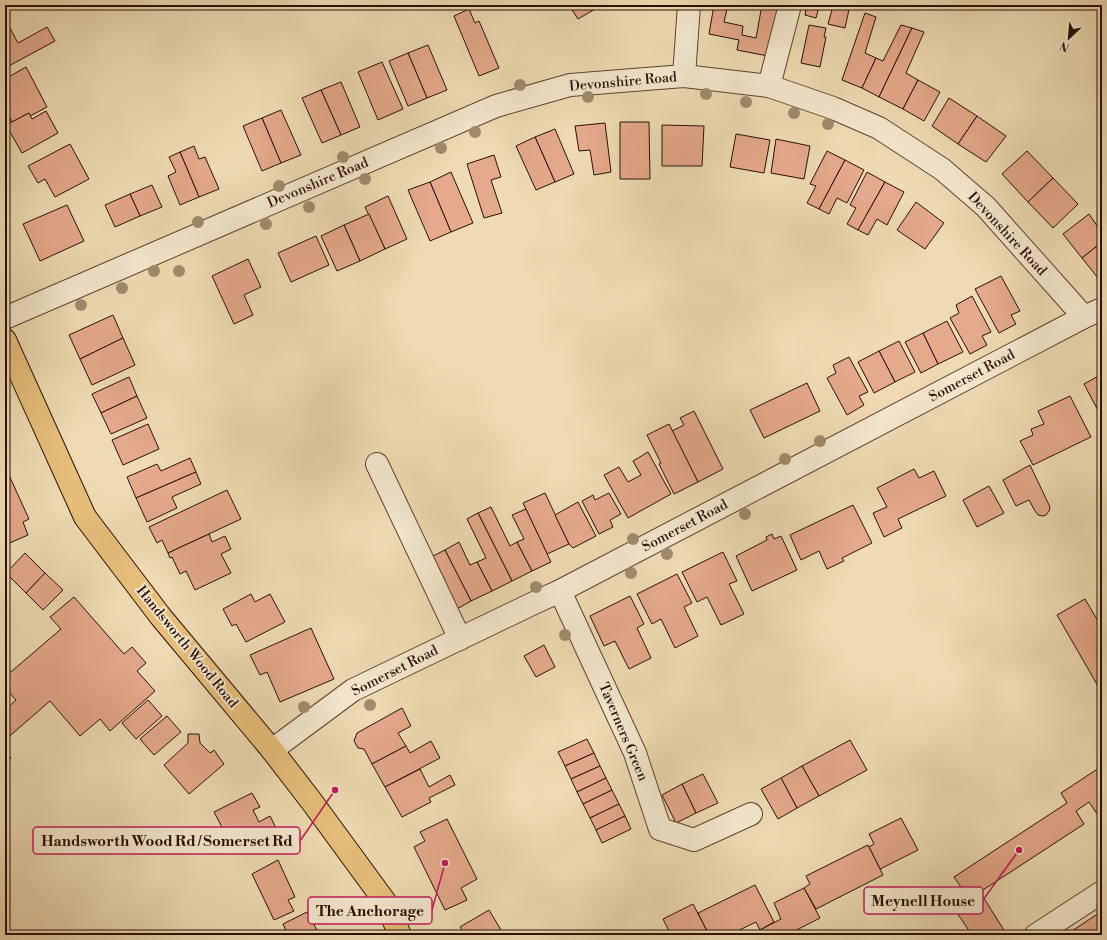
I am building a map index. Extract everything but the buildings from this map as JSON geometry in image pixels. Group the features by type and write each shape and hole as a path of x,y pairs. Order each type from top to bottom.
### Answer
{"main road":[{"name":"Handsworth Wood Road","path":"5,340 85,517 161,617 272,750 317,808 386,902 400,935"}],"street":[{"path":"684,76 688,5"},
{"path":"769,86 790,5"},
{"name":"Devonshire Road","path":"5,318 496,106 570,85 684,76 769,86 833,108 879,128 942,169 986,207 1093,313"},
{"name":"Somerset Road","path":"272,750 353,690 560,592 1093,313"},
{"path":"377,464 460,639"},
{"name":"Taverners Green","path":"560,592 635,753 660,830 694,840 751,814"},
{"path":"1036,935 1102,892"}],"place":[{"name":"Handsworth Wood Rd / Somerset Rd","path":"335,790"},
{"name":"Meynell House","path":"1019,850"},
{"name":"The Anchorage","path":"445,863"}]}
